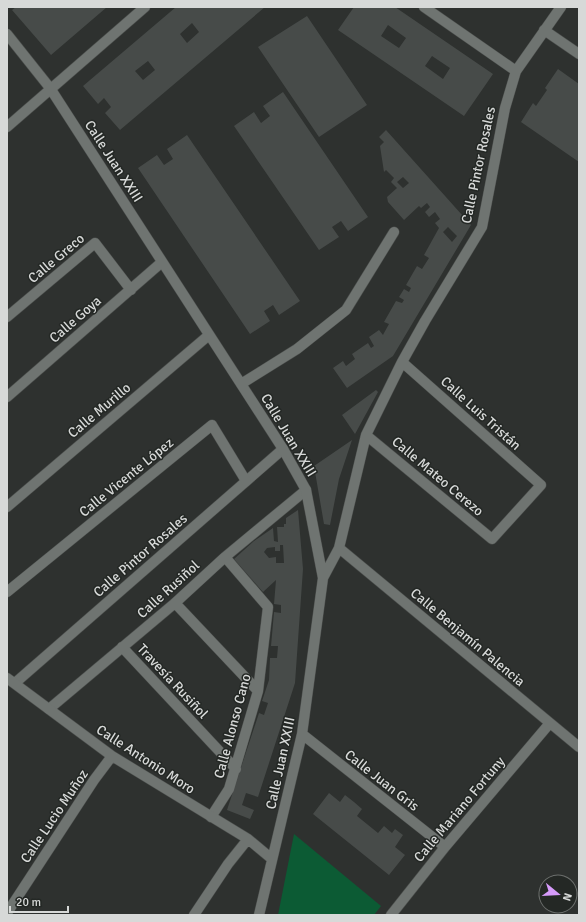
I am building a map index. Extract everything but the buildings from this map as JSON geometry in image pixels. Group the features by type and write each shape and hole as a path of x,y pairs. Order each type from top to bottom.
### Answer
{"street":[{"path":"7,127 50,88 145,7"},
{"path":"424,7 516,71"},
{"name":"Calle Pintor Rosales","path":"323,578 339,548 366,435 425,321 482,227 505,108 516,71 560,7"},
{"path":"544,30 579,54"},
{"name":"Calle Juan XXIII","path":"7,34 50,88 283,449 306,490 323,578 302,734 259,915"},
{"path":"241,384 297,349 346,310 394,232"},
{"name":"Calle Greco","path":"7,317 96,243 131,290"},
{"name":"Calle Goya","path":"7,397 162,262"},
{"name":"Calle Murillo","path":"7,507 209,335"},
{"name":"Calle Luis Tristán","path":"401,365 541,485 492,539"},
{"name":"Calle Vicente López","path":"7,592 212,425 246,481"},
{"name":"Calle Mateo Cerezo","path":"366,435 492,539"},
{"name":"Calle Pintor Rosales","path":"11,681 283,449"},
{"name":"Calle Rusiñol","path":"49,709 175,603 225,557 306,490"},
{"name":"Calle Benjamín Palencia","path":"339,548 579,747"},
{"name":"Calle Alonso Cano","path":"211,817 229,789 258,691 268,606 225,557"},
{"path":"175,603 258,691"},
{"name":"Travesía Rusiñol","path":"122,647 236,769"},
{"name":"Calle Antonio Moro","path":"11,681 112,756 248,839 272,859"},
{"name":"Calle Mariano Fortuny","path":"391,915 445,847 550,723"},
{"name":"Calle Juan Gris","path":"302,734 445,847"},
{"name":"Calle Lucio Muñoz","path":"7,912 94,780 112,756"},
{"path":"194,915 228,864 248,839"}],"green space":[{"path":"294,834 381,906 374,915 278,915"}]}
